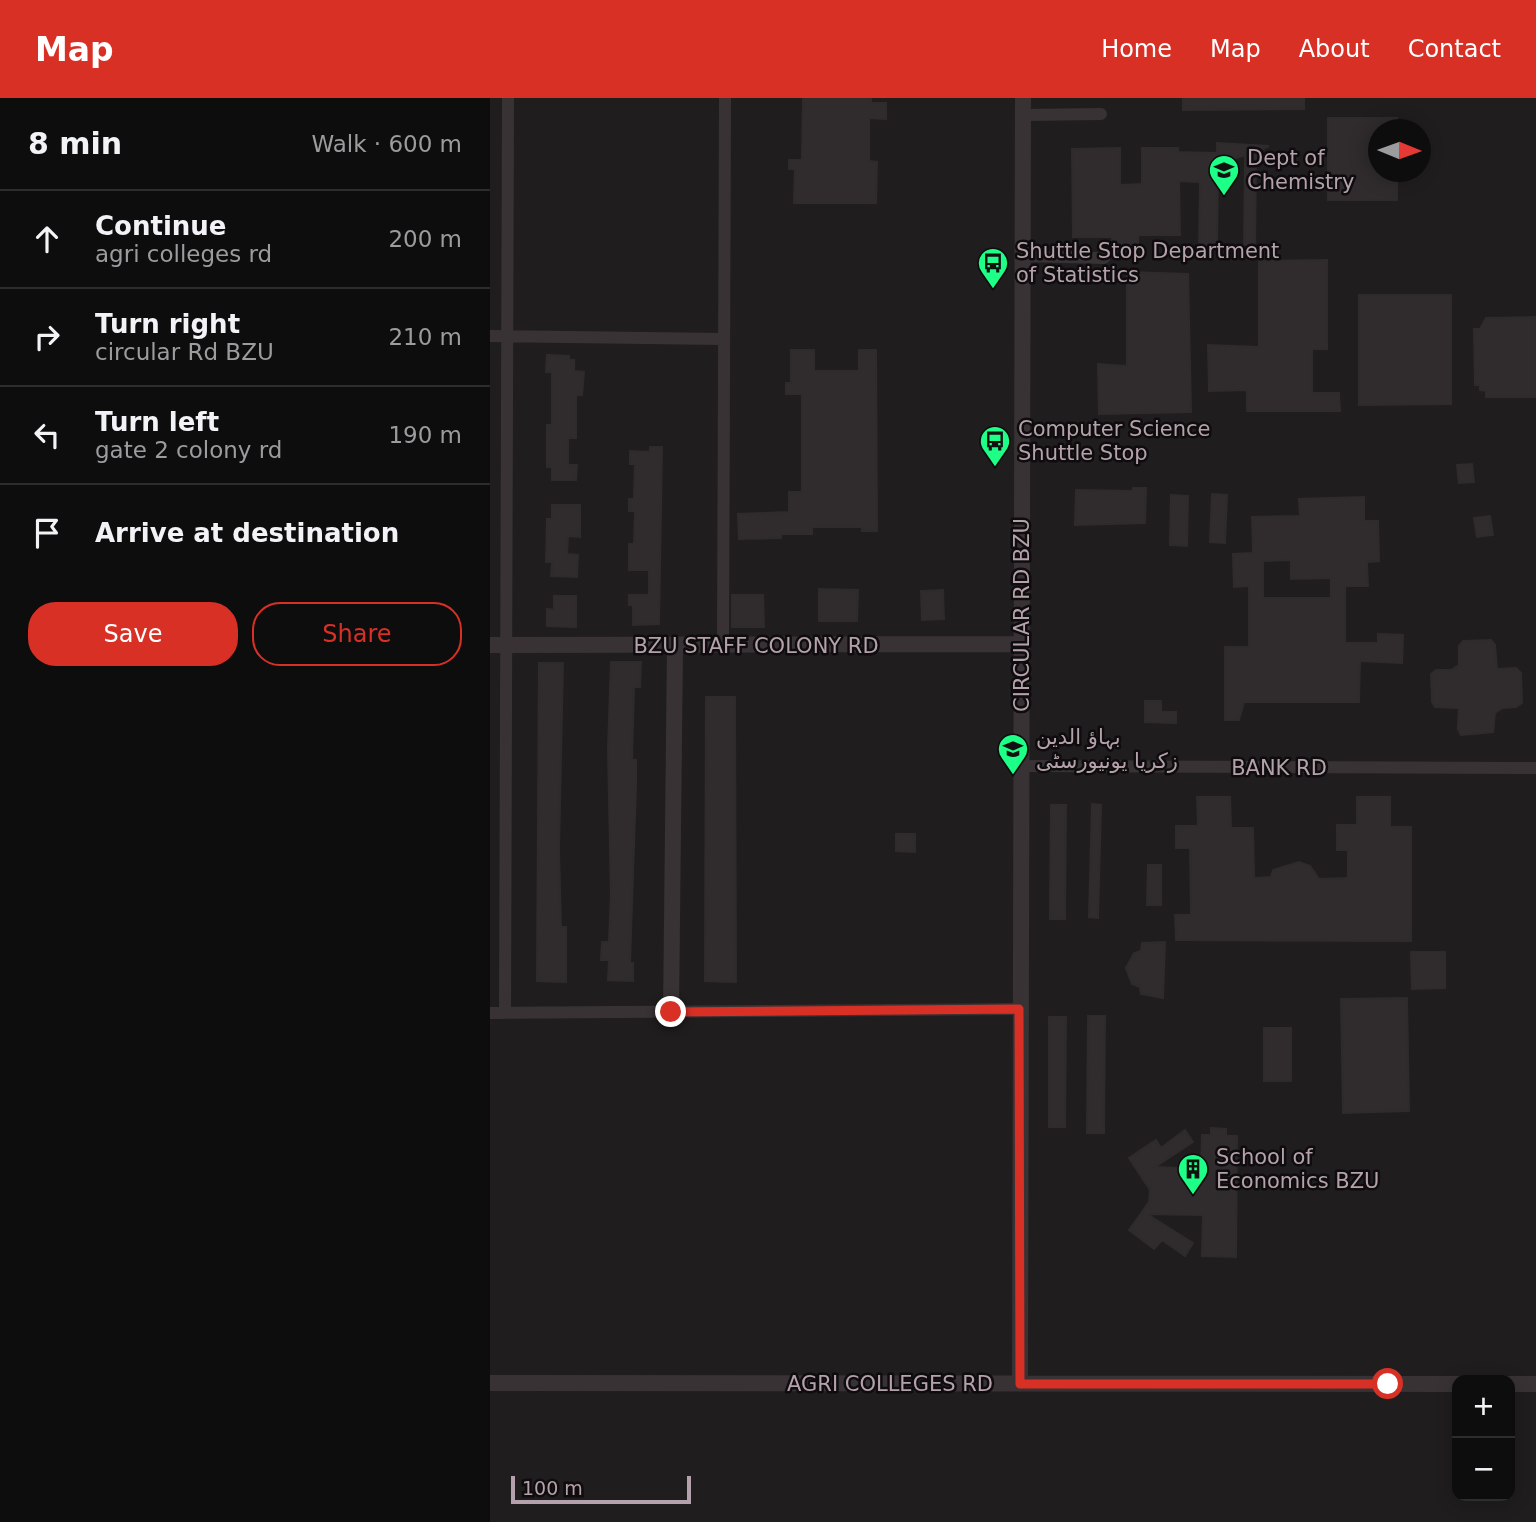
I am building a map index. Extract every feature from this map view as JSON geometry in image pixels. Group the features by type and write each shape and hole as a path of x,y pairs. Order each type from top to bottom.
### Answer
{"street":[{"path":"505,1013 498,645 507,336 508,98"},
{"path":"723,647 725,98"},
{"name":"CIRCULAR RD BZU","path":"1020,1384 1023,98"},
{"path":"1023,115 1101,114"},
{"path":"1021,256 1104,258"},
{"path":"490,336 724,339"},
{"name":"BZU STAFF COLONY RD","path":"498,645 723,647 1022,644"},
{"path":"671,1012 676,646"},
{"name":"BANK RD","path":"1023,766 1536,768"},
{"path":"490,1013 1019,1009"},
{"name":"AGRI COLLEGES RD","path":"490,1382 1452,1384"},
{"path":"1515,1384 1536,1384"}],"shaded area":[{"name":"بہاؤ الدین زکریا یونیورسٹی","path":"490,98 1536,98 1536,1522 490,1522"}],"building":[{"path":"803,98 871,98 871,103 886,103 886,119 869,118 869,161 877,162 876,203 794,203 795,169 789,169 789,160 802,160"},
{"path":"1183,98 1304,98 1304,109 1183,110"},
{"path":"1328,118 1397,118 1368,119 1368,182 1397,182 1397,200 1328,200"},
{"path":"1217,143 1269,146 1256,152 1255,254 1244,254 1245,155 1218,164 1217,249 1199,249 1200,182 1179,181 1180,235 1138,235 1138,251 1113,251 1112,237 1073,237 1072,149 1120,148 1120,185 1142,184 1142,148 1178,148 1178,152 1217,153"},
{"path":"1327,260 1327,349 1312,349 1312,393 1339,393 1340,411 1247,411 1247,390 1209,391 1208,345 1259,347 1259,261"},
{"path":"1127,272 1188,274 1191,412 1099,414 1098,364 1127,366"},
{"path":"1359,295 1451,295 1451,404 1359,405"},
{"path":"1536,317 1536,397 1486,397 1486,391 1480,390 1480,385 1475,385 1474,329 1480,329 1486,318"},
{"path":"791,350 814,350 814,371 859,371 859,350 876,350 877,531 862,531 862,527 812,527 812,534 781,534 781,538 739,539 738,514 789,512 789,492 802,492 802,394 786,394 786,383 791,383"},
{"path":"547,355 569,356 569,360 574,360 574,371 584,372 582,395 576,395 576,438 568,438 568,465 577,465 576,480 552,480 552,467 547,467 547,425 552,425 552,372 546,372"},
{"path":"650,447 662,447 659,624 633,625 633,605 629,605 629,595 649,595 649,570 629,570 629,544 634,544 635,511 629,511 629,499 634,499 635,464 630,464 630,451 650,452"},
{"path":"1472,464 1474,482 1459,483 1457,465"},
{"path":"1133,488 1146,488 1145,523 1075,525 1076,490 1133,491"},
{"path":"1212,494 1227,495 1225,543 1210,542"},
{"path":"1171,495 1188,496 1187,546 1170,545"},
{"path":"1364,497 1364,521 1378,521 1379,561 1367,562 1368,586 1345,586 1345,643 1378,643 1378,634 1403,635 1402,663 1360,661 1359,702 1244,702 1239,720 1225,720 1225,647 1249,647 1249,586 1234,587 1233,554 1253,553 1252,517 1300,516 1299,499","holes":["1291,560 1291,579 1331,578 1331,598 1263,598 1263,561"]},
{"path":"552,505 580,505 580,537 568,536 567,554 578,555 577,577 551,576 552,562 546,562 547,519 552,519"},
{"path":"1490,516 1493,535 1477,537 1474,518"},
{"path":"819,589 858,590 857,621 819,621"},
{"path":"943,590 944,619 922,620 921,591"},
{"path":"732,595 763,595 764,627 732,627"},
{"path":"554,596 576,596 576,627 547,626 547,609 554,610"},
{"path":"1491,640 1495,645 1497,669 1516,668 1521,673 1522,703 1516,707 1502,708 1495,713 1493,732 1461,735 1458,729 1459,708 1435,707 1432,702 1431,674 1436,670 1451,670 1459,665 1459,646 1463,641"},
{"path":"611,662 641,662 640,687 634,687 632,760 636,760 630,963 633,963 633,981 608,980 609,960 601,960 602,942 609,942 611,895 608,749"},
{"path":"539,663 563,663 559,850 561,927 566,927 566,982 537,981"},
{"path":"706,697 735,697 736,982 705,981"},
{"path":"1145,701 1161,701 1161,712 1176,712 1176,723 1145,722"},
{"path":"1197,797 1230,797 1231,828 1253,828 1254,878 1271,877 1273,870 1299,862 1310,866 1319,879 1348,878 1348,850 1337,850 1337,825 1357,825 1357,797 1390,797 1390,827 1411,827 1411,941 1176,940 1175,915 1191,915 1190,848 1176,848 1176,826 1198,826"},
{"path":"1092,804 1101,805 1098,918 1089,917"},
{"path":"1051,805 1066,805 1065,919 1050,919"},
{"path":"896,834 915,834 915,852 896,851"},
{"path":"1148,865 1161,865 1161,905 1147,905"},
{"path":"1165,942 1163,998 1141,994 1140,987 1132,984 1126,968 1134,953 1141,951 1142,943"},
{"path":"1411,952 1445,952 1445,988 1412,989"},
{"path":"1407,998 1409,1111 1343,1113 1341,999"},
{"path":"1088,1016 1105,1016 1104,1133 1087,1133"},
{"path":"1049,1017 1066,1017 1065,1127 1049,1127"},
{"path":"1264,1028 1291,1028 1291,1081 1264,1081"},
{"name":"School of Economics BZU","path":"1211,1128 1226,1129 1226,1136 1237,1136 1236,1257 1202,1256 1203,1215 1147,1214 1193,1243 1185,1256 1162,1240 1154,1249 1129,1230 1149,1202 1150,1190 1129,1158 1156,1140 1161,1148 1185,1130 1193,1142 1155,1167 1201,1169 1202,1135 1211,1135"}],"place":[{"name":"Dept of Chemistry","path":"1224,197"},
{"name":"Shuttle Stop Department of Statistics","path":"993,290"},
{"name":"Computer Science Shuttle Stop","path":"995,468"},
{"name":"بہاؤ الدین زکریا یونیورسٹی","path":"1013,776"},
{"name":"School of Economics BZU","path":"1193,1196"}],"route":[{"path":"671,1012 1019,1009 1020,1384 1388,1384"}]}
